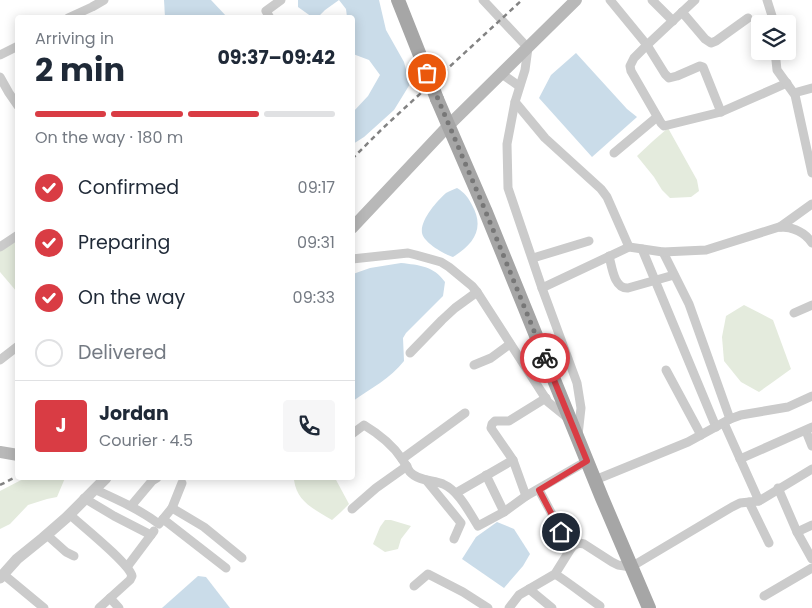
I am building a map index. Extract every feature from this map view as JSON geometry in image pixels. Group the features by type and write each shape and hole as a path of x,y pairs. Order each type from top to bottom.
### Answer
{"main road":[{"path":"398,0 649,608"},
{"path":"355,225 449,125 576,0"},
{"path":"0,452 15,454"}],"street":[{"path":"90,13 104,0"},
{"path":"268,15 266,12 281,0"},
{"path":"483,0 528,48 525,70 515,102 507,144 508,188 577,382 581,408 578,438"},
{"path":"610,0 647,44 669,78 700,66 703,67 721,112"},
{"path":"652,0 673,21"},
{"path":"695,0 647,44 634,58 630,66 657,117 664,126 721,112 787,83"},
{"path":"767,0 772,15"},
{"path":"682,12 705,39 711,43 748,18"},
{"path":"0,55 15,48"},
{"path":"776,60 777,70 794,93 812,174"},
{"path":"502,74 519,86"},
{"path":"0,77 15,102"},
{"path":"794,93 812,88"},
{"path":"515,102 546,138 604,193 629,248"},
{"path":"614,153 657,117"},
{"path":"780,227 812,204"},
{"path":"542,288 629,248 663,252 706,250 780,227 798,230 805,234 812,243"},
{"path":"0,247 15,237"},
{"path":"533,258 590,241"},
{"path":"642,249 740,459 769,543"},
{"path":"663,252 689,304 723,423"},
{"path":"355,259 408,253 441,262 449,267 477,292 546,398 552,406 570,420"},
{"path":"609,256 616,281 623,288 674,275"},
{"path":"410,353 448,314 477,292"},
{"path":"794,313 812,305"},
{"path":"474,366 491,358 510,344"},
{"path":"0,360 15,348"},
{"path":"666,370 701,435"},
{"path":"595,480 688,442 741,415 783,408 812,396"},
{"path":"526,496 513,460 491,428 495,421 509,421 546,398"},
{"path":"352,509 404,462 465,413"},
{"path":"355,432 364,425 373,430 391,444 411,473 426,480 443,484 456,493 478,526 587,461"},
{"path":"740,459 809,429 812,446"},
{"path":"456,493 513,460"},
{"path":"509,608 519,595 555,574 573,546 579,543 584,544 618,565 631,567 732,507 740,503 754,501 812,469"},
{"path":"486,476 504,512"},
{"path":"44,608 2,576 17,559 66,518 103,480"},
{"path":"131,506 154,480"},
{"path":"426,480 461,523 454,539"},
{"path":"127,567 172,508 182,483"},
{"path":"778,488 797,532 808,544 812,559"},
{"path":"94,489 161,522 226,568"},
{"path":"539,490 561,532 573,546"},
{"path":"84,498 151,535"},
{"path":"172,508 204,527 242,558"},
{"path":"69,514 131,572 130,580 99,608"},
{"path":"797,532 812,525"},
{"path":"47,534 66,552 74,556"},
{"path":"764,596 812,568"},
{"path":"414,586 428,574 463,592 488,608"},
{"path":"555,574 600,606"},
{"path":"529,589 552,608"},
{"path":"110,598 118,608"}],"shaded area":[{"path":"668,128 697,180 699,191 691,197 670,198 637,156"},
{"path":"15,240 15,290 0,272 0,251"},
{"path":"744,305 773,320 791,369 759,392 741,382 724,361 722,337 726,316"},
{"path":"21,480 64,480 57,497 28,505 10,524 0,529 0,491"},
{"path":"294,480 336,480 349,504 332,520 307,504 296,488"},
{"path":"385,520 411,526 401,539 398,549 385,552 373,544"}],"water":[{"path":"164,0 211,0 225,15 165,15"},
{"path":"298,0 339,0 320,15 309,15 298,7"},
{"path":"339,0 379,0 386,30 404,62 410,84 394,110 355,143 355,110 368,96 380,75 369,60 355,55 355,15 347,15 346,9"},
{"path":"576,53 627,109 637,117 592,157 539,98 551,75"},
{"path":"457,188 466,195 476,213 477,228 472,241 453,257 426,241 422,228 426,217 438,201 446,193"},
{"path":"401,263 420,266 431,269 445,282 443,296 403,338 404,361 393,373 355,400 355,273 370,268"},
{"path":"497,522 514,529 530,554 523,566 504,588 462,559 476,537"},
{"path":"198,576 206,577 230,608 162,608"}],"railway":[{"path":"355,156 522,0"},
{"path":"0,485 15,478"}],"way so far":[{"path":"427,73 545,358"}],"route":[{"path":"545,358 587,461 539,490 561,532"}]}
